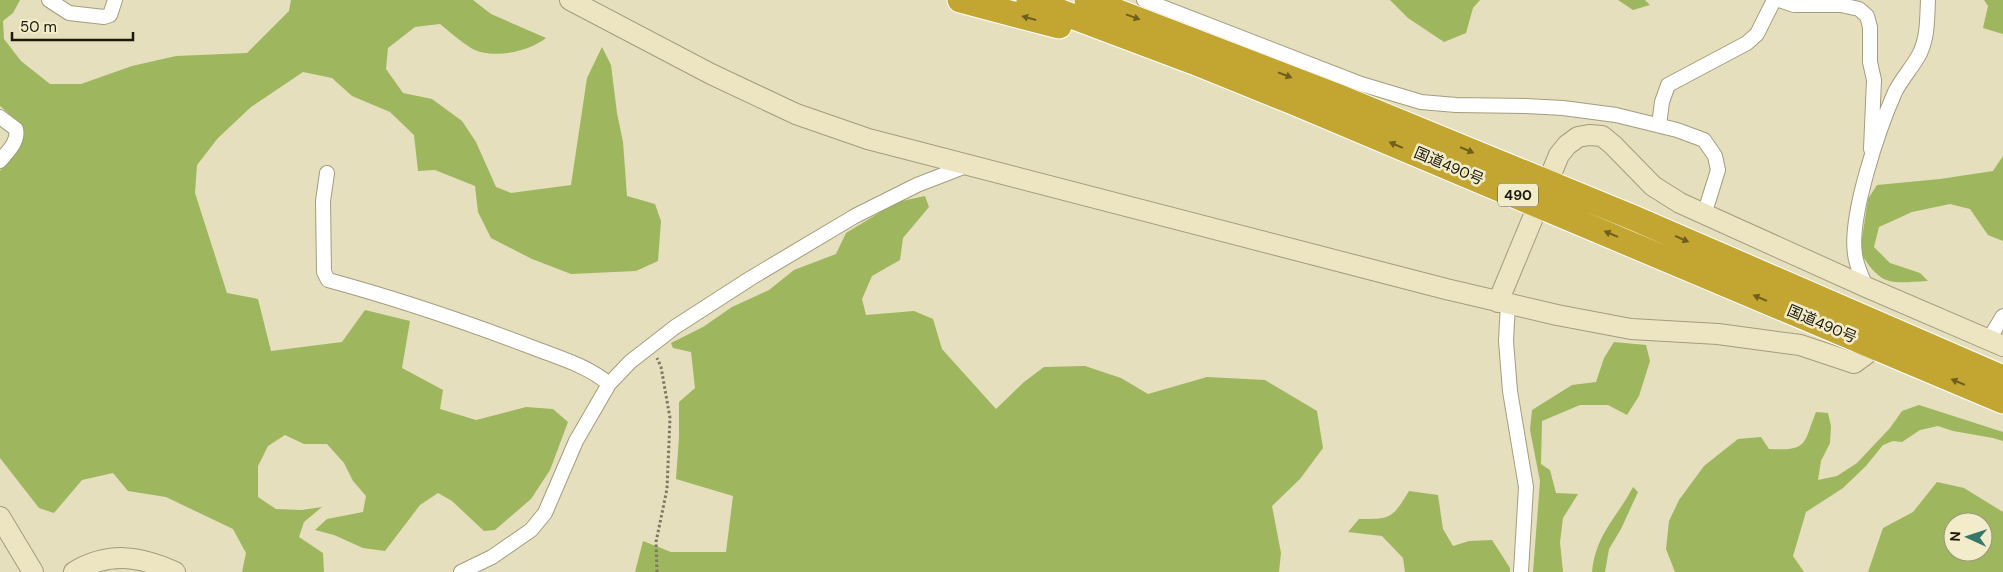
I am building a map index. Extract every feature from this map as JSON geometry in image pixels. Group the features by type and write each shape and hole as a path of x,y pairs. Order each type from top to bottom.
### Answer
{"highway":[{"path":"960,0 1194,62"},
{"name":"国道490号","path":"1028,0 1542,193 1634,218 2003,378"},
{"name":"国道490号","path":"1087,0 1340,97 1542,193 1876,346 2003,401"}],"street":[{"path":"49,0 69,14 104,17 110,15 115,0"},
{"path":"570,0 711,74 796,114 868,139 966,166 1503,303 1586,322 1631,329 1718,334 1800,344 1854,363 1876,346"},
{"path":"1144,0 1361,84 1422,102 1456,105 1563,108 1616,115 1677,130 1704,140 1715,156 1718,170 1704,215"},
{"path":"1659,125 1662,102 1668,85 1747,43 1757,34 1774,0"},
{"path":"1780,0 1794,5 1840,5 1859,9 1866,16 1870,27 1870,62 1874,80 1871,160"},
{"path":"1866,287 1855,255 1855,229 1871,160 1896,90 1920,52 1926,35 1928,0"},
{"path":"0,117 16,129 17,135 0,161"},
{"path":"1520,572 1526,487 1510,391 1503,303 1542,193 1559,155 1567,145 1578,137 1589,134 1602,136 1613,144 1653,186 1704,215 1996,342 2003,316"},
{"path":"460,572 492,557 530,530 545,513 576,441 610,384 630,362 652,344 743,283 855,216 917,185 966,166"},
{"path":"327,173 323,201 324,272 328,280 410,303 505,337 596,372 610,384"},
{"path":"0,517 33,572"},
{"path":"74,572 85,566 114,557 136,558 175,572"}],"path":[{"path":"652,344 661,367 670,418 667,489 656,542 657,572"}],"green space":[{"path":"0,0 20,0 13,13 3,21 4,39 21,61 50,84 81,84 132,66 176,56 247,53 289,11 291,0 473,0 491,14 546,38 530,47 499,54 480,52 471,48 440,24 415,27 388,48 386,69 403,93 432,99 462,121 476,142 496,187 511,193 571,185 587,78 602,47 611,65 623,142 627,196 655,204 661,221 658,261 636,271 571,274 532,259 491,238 478,212 475,186 435,170 418,171 414,135 390,112 352,96 332,78 303,72 251,107 218,138 197,165 195,193 227,293 258,299 271,351 342,342 365,310 410,321 402,368 443,390 440,409 476,420 526,407 553,409 568,422 550,470 531,499 495,530 484,531 452,501 438,493 420,505 385,551 363,548 334,535 315,530 327,519 363,512 366,496 353,481 344,463 327,444 304,444 285,435 268,446 258,466 258,497 276,509 302,510 322,507 304,522 299,537 323,553 324,572 242,572 246,553 233,529 166,497 128,491 113,473 82,480 54,513 39,508 0,458 0,171 21,140 19,122 0,106"},
{"path":"1390,0 1480,0 1473,8 1466,33 1444,42 1408,18"},
{"path":"1618,0 1645,0 1650,5 1633,10"},
{"path":"1984,0 2003,0 2003,34 1983,28 1988,6"},
{"path":"2003,156 2003,241 1988,235 1970,209 1950,204 1912,212 1879,227 1874,247 1890,263 1920,273 1928,281 1895,282 1881,277 1874,272 1860,252 1868,199 1877,185 1940,179 1993,171"},
{"path":"925,196 929,207 903,238 900,260 872,276 862,299 866,315 914,311 933,319 942,349 996,409 1024,382 1044,367 1085,366 1121,378 1148,394 1207,377 1265,380 1317,411 1323,448 1300,479 1272,506 1281,553 1279,572 635,572 643,541 671,552 726,552 733,496 676,479 679,402 695,388 691,352 673,348 671,343 703,327 732,307 769,290 794,270 836,254 846,233 897,202"},
{"path":"1614,342 1646,345 1650,361 1639,396 1627,415 1608,405 1580,405 1542,421 1541,464 1550,470 1556,493 1578,494 1563,518 1560,542 1563,572 1533,572 1540,481 1530,430 1532,410 1572,385 1596,382 1604,358"},
{"path":"1919,405 2003,432 2003,441 1938,426 1920,430 1902,442 1893,441 1883,445 1866,466 1843,488 1806,512 1793,556 1804,572 1675,572 1666,549 1669,521 1679,500 1704,466 1738,439 1761,437 1769,449 1791,449 1798,447 1806,438 1816,412 1828,413 1831,426 1830,443 1821,461 1818,480 1837,476 1857,463 1890,428 1902,411"},
{"path":"1937,482 1964,488 2003,512 2003,572 1868,572 1883,528 1913,512"},
{"path":"1633,487 1638,492 1621,529 1609,549 1605,572 1592,572 1594,559 1602,537"},
{"path":"1409,491 1438,495 1443,529 1453,546 1469,541 1492,540 1510,568 1510,572 1405,572 1403,558 1382,536 1348,532 1359,519 1378,519 1390,516 1399,507"}]}
